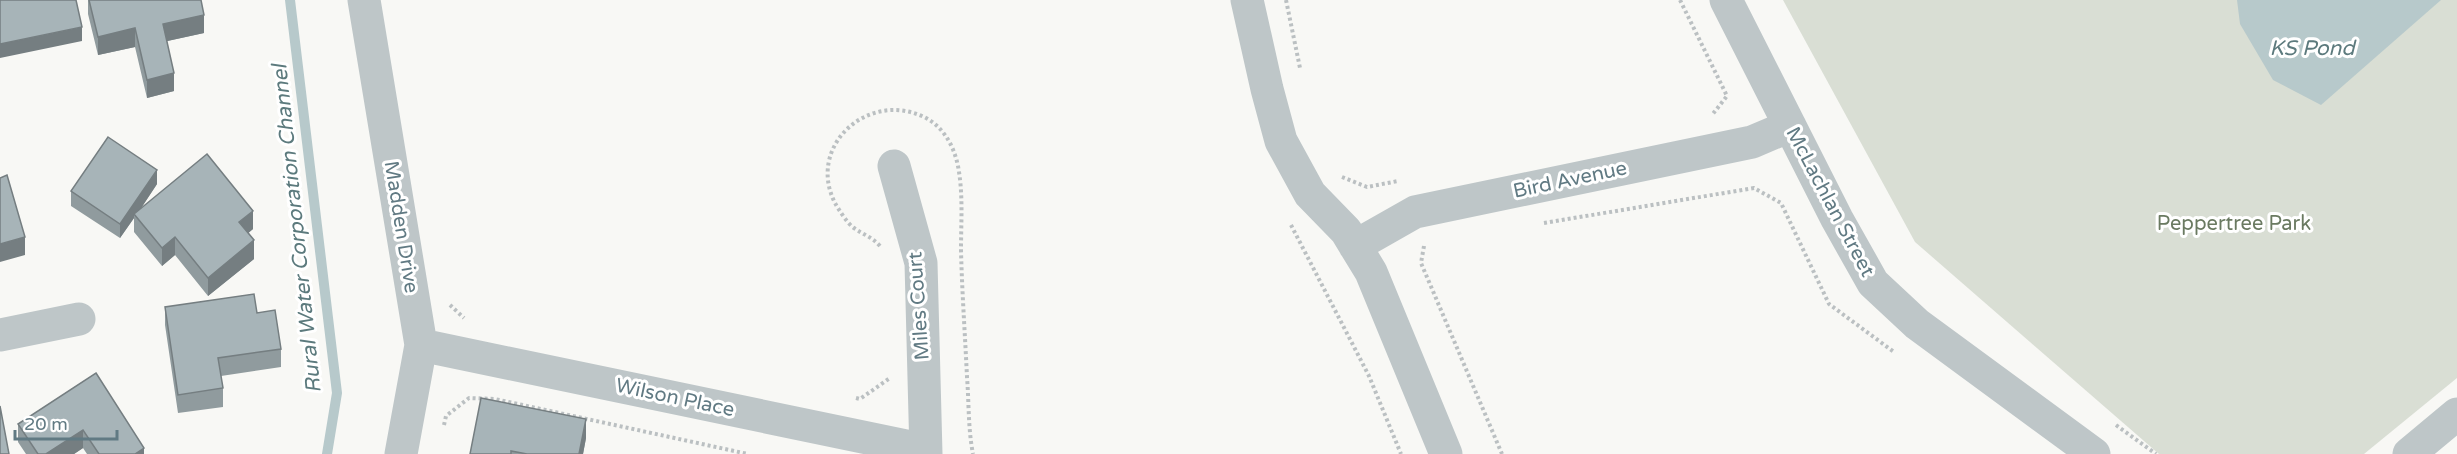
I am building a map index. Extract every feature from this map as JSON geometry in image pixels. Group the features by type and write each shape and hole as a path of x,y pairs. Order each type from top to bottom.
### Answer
{"street":[{"name":"Madden Drive","path":"364,0 421,345 401,454"},
{"path":"1247,0 1266,89 1281,141 1310,194 1346,231 1371,272 1446,454"},
{"name":"McLachlan Street","path":"1726,0 1837,219 1873,283 1917,324 2094,454"},
{"name":"Bird Avenue","path":"1355,246 1415,212 1752,142 1790,126"},
{"name":"Miles Court","path":"894,166 921,263 926,452"},
{"path":"0,335 79,320"},
{"name":"Wilson Place","path":"421,345 926,452"},
{"path":"2409,454 2457,414"}],"path":[{"path":"1286,0 1302,78"},
{"path":"1680,0 1727,96 1709,117"},
{"path":"884,252 873,238 852,227 835,202 826,172 834,146 847,126 872,113 900,111 924,117 945,133 959,173 961,274 973,454"},
{"path":"1336,168 1341,177 1367,187 1409,179"},
{"path":"1538,224 1754,188 1781,203 1829,304 1903,359"},
{"path":"1425,243 1420,263 1502,454"},
{"path":"446,301 463,317 474,320"},
{"path":"848,397 860,399 890,378 894,370"},
{"path":"441,435 446,416 469,398 495,399 748,454"},
{"path":"2108,419 2156,454"}],"green space":[{"name":"Peppertree Park","path":"1783,0 2457,0 2457,378 2364,454 2159,454 1915,242"}],"water":[{"name":"KS Pond","path":"2237,0 2441,0 2321,105 2273,80 2240,24"}],"building":[{"path":"0,0 76,0 82,27 0,44"},
{"path":"89,0 201,0 204,15 163,24 174,73 147,80 135,28 98,37"},
{"path":"108,137 157,170 120,224 71,191"},
{"path":"207,154 253,211 239,222 254,240 208,278 175,237 162,248 134,214"},
{"path":"7,175 25,237 0,244 0,178"},
{"path":"254,294 257,313 275,310 281,349 218,358 223,388 178,395 165,307"},
{"path":"96,373 144,448 135,454 99,454 83,430 46,454 38,454 18,424"},
{"path":"481,398 586,419 579,454 527,454 511,451 511,454 470,454"},
{"path":"0,406 9,454 0,454"}],"waterway":[{"name":"Rural Water Corporation Channel","path":"290,0 337,393 327,454"}]}
